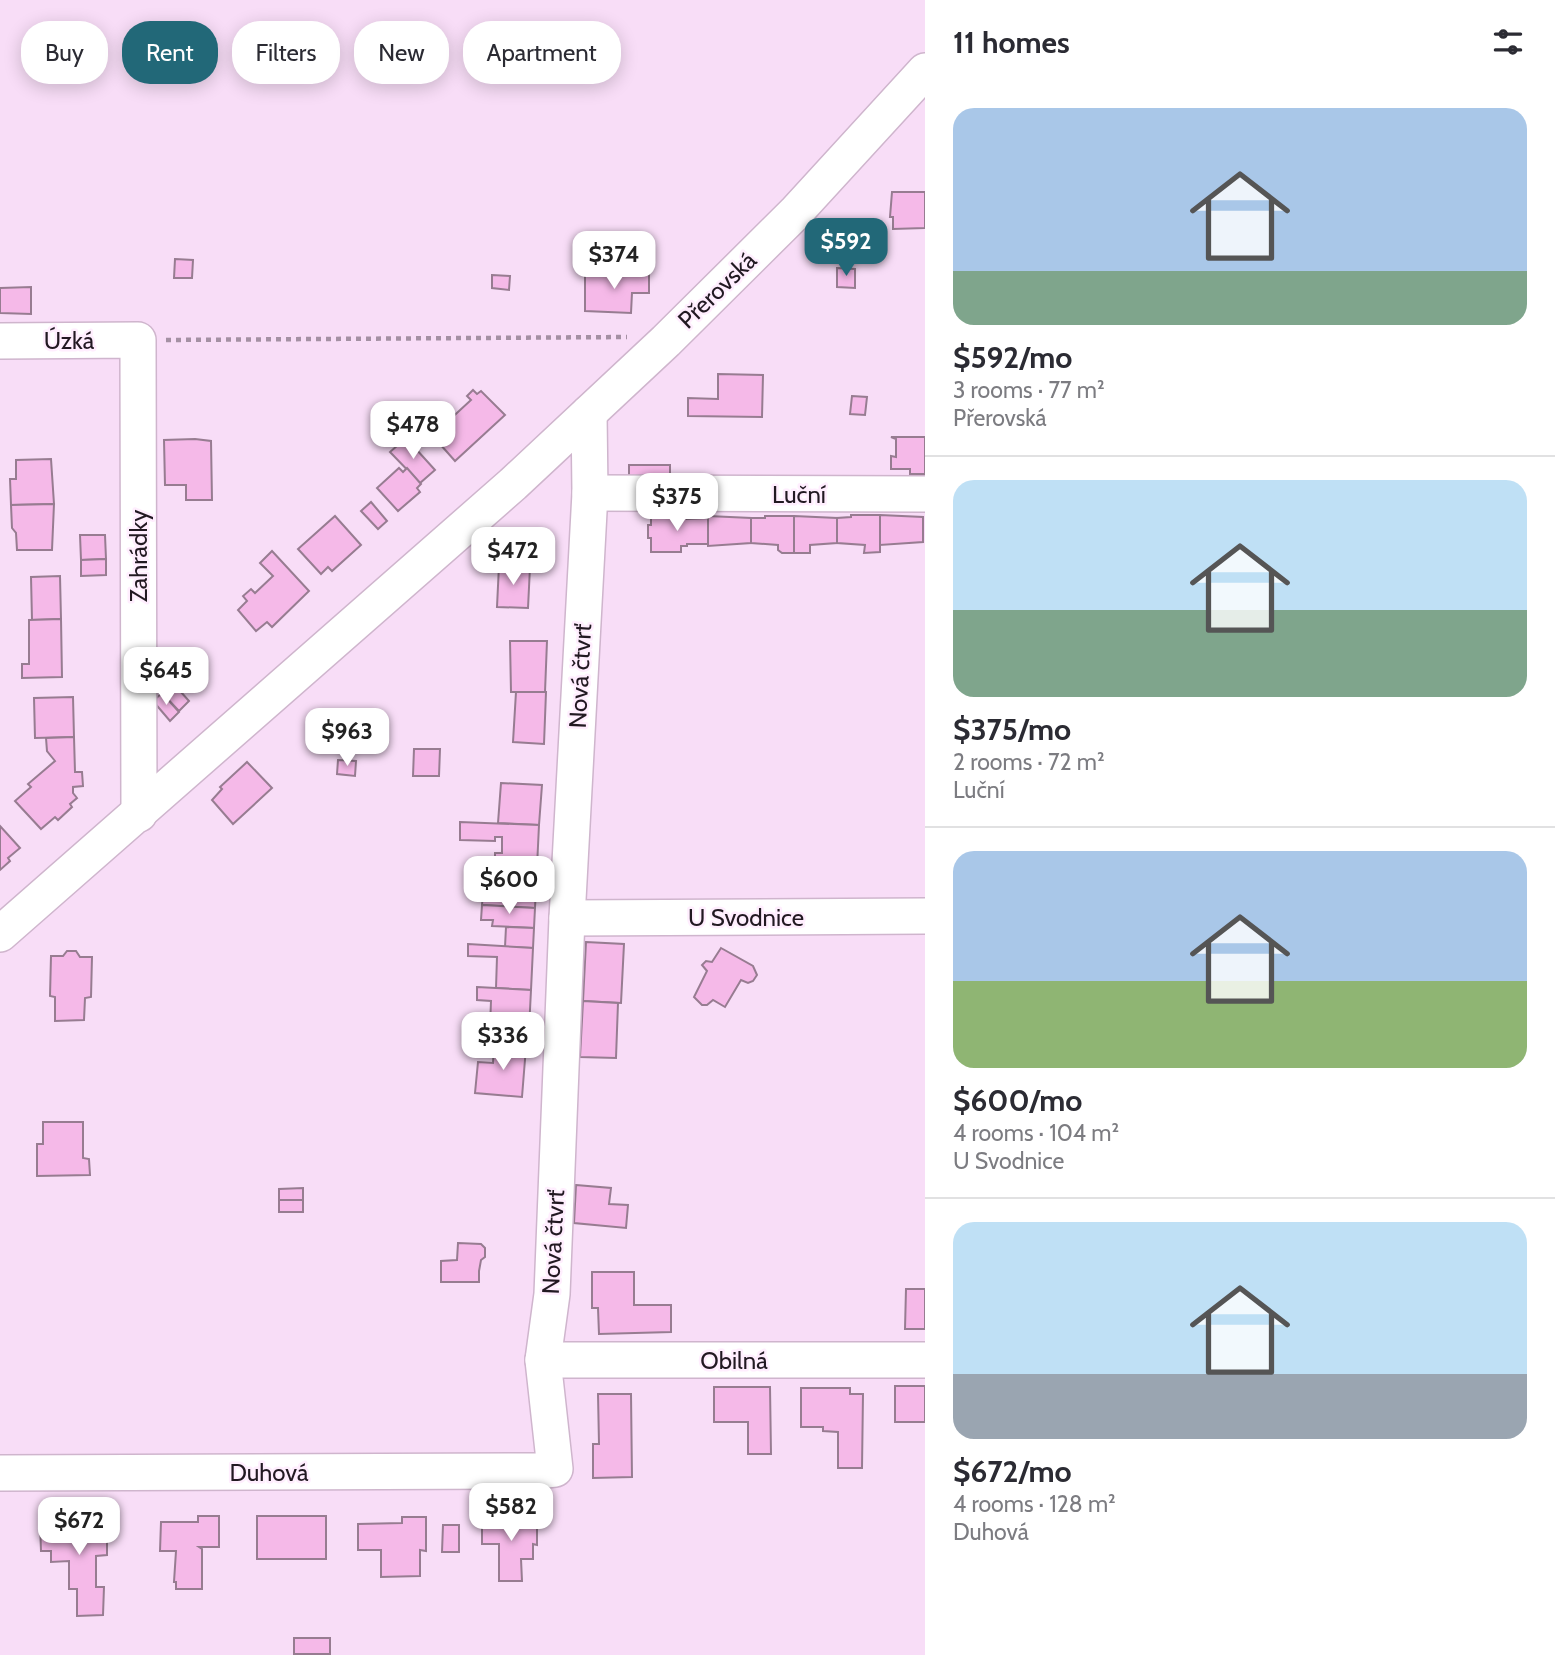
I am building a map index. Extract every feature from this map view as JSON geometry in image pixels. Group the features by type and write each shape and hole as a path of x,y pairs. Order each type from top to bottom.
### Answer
{"street":[{"name":"Přerovská","path":"589,412 666,341 795,213 925,71"},
{"name":"Úzká","path":"0,341 138,340"},
{"name":"Zahrádky","path":"138,340 139,814"},
{"path":"7,922 139,814 513,484 589,412"},
{"name":"Nová čtvrť","path":"537,1471 555,1469 543,1360 552,1294 567,918 590,493 589,412"},
{"name":"Luční","path":"590,493 925,494"},
{"name":"U Svodnice","path":"567,918 925,916"},
{"name":"Obilná","path":"543,1360 925,1360"},
{"name":"Duhová","path":"0,1473 537,1471"}],"path":[{"path":"138,340 640,337 666,341"}],"building":[{"path":"892,192 925,192 925,228 893,229 893,217 890,217"},
{"path":"175,259 193,260 192,278 174,278"},
{"path":"837,268 855,269 855,288 837,287"},
{"path":"585,273 649,273 649,293 632,293 631,313 585,311"},
{"path":"492,275 510,276 509,290 492,288"},
{"path":"31,287 31,314 0,313 0,288"},
{"path":"718,374 763,375 762,417 688,416 688,398 718,399"},
{"path":"473,390 477,394 481,391 505,415 455,461 432,435 437,431 434,428 442,419 446,423 471,400 467,396"},
{"path":"852,396 867,397 865,415 850,414"},
{"path":"891,437 925,437 925,474 910,474 910,469 891,469 891,456 896,457 896,439"},
{"path":"406,438 435,470 420,483 390,452"},
{"path":"164,440 211,441 212,500 186,500 186,485 165,485"},
{"path":"51,459 54,504 11,505 10,479 16,479 16,460"},
{"path":"629,465 670,465 670,477 629,477"},
{"path":"399,468 403,472 407,468 421,484 417,488 420,492 398,511 377,488"},
{"path":"371,502 387,521 378,529 361,511"},
{"path":"54,504 52,550 17,550 11,505"},
{"path":"880,515 880,552 864,553 865,545 837,543 837,518"},
{"path":"880,515 923,517 923,542 880,545"},
{"path":"335,516 361,545 332,571 328,567 321,574 298,549"},
{"path":"687,516 687,519 708,518 708,544 687,544 681,546 681,552 651,552 648,525 651,525 651,517"},
{"path":"708,516 751,518 751,543 708,546"},
{"path":"794,516 794,553 782,553 778,550 778,545 751,543 751,518"},
{"path":"794,516 837,518 837,543 810,545 810,553 794,553"},
{"path":"80,535 105,535 106,559 81,560"},
{"path":"272,551 309,591 272,627 267,622 256,631 238,610 247,601 243,596 251,589 255,593 273,576 260,563"},
{"path":"106,559 106,575 81,576 81,560"},
{"path":"499,565 530,567 528,608 497,607"},
{"path":"60,576 61,619 32,620 31,577"},
{"path":"61,619 62,677 22,678 22,664 29,664 29,620"},
{"path":"510,641 547,641 545,692 511,692"},
{"path":"172,682 189,701 179,711 161,692"},
{"path":"516,692 546,692 544,744 513,742"},
{"path":"162,693 179,712 170,721 153,701"},
{"path":"73,697 74,737 35,738 34,698"},
{"path":"74,737 75,772 82,772 83,786 73,787 77,798 70,804 72,807 58,820 55,817 41,829 15,801 31,787 28,784 55,761 47,751 46,738"},
{"path":"414,749 440,749 439,776 413,776"},
{"path":"338,760 356,761 355,776 337,774"},
{"path":"247,762 272,788 233,824 212,800 222,789 220,787"},
{"path":"501,783 542,785 539,825 498,823"},
{"path":"460,822 539,825 537,867 495,865 495,853 502,853 502,837 495,837 495,841 460,840"},
{"path":"0,826 20,848 8,858 10,861 0,870"},
{"path":"501,865 537,867 535,908 482,905 483,893 493,893 493,888 500,888"},
{"path":"482,905 535,908 534,928 492,926 493,920 481,920"},
{"path":"506,927 534,928 533,948 505,947"},
{"path":"586,942 624,944 621,1003 583,1001"},
{"path":"468,944 533,948 531,990 496,988 497,957 468,956"},
{"path":"721,948 753,966 757,975 748,983 741,980 725,1007 713,1000 702,1005 694,997 707,971 702,965 706,961 712,962"},
{"path":"67,951 76,951 80,957 92,957 91,997 85,998 84,1020 55,1021 55,997 50,996 51,956 63,956"},
{"path":"477,987 531,990 529,1029 490,1027 491,1001 477,1000"},
{"path":"583,1001 618,1003 616,1058 580,1057"},
{"path":"494,1044 526,1047 522,1097 475,1093 478,1062 493,1063"},
{"path":"43,1122 83,1122 83,1158 89,1159 90,1175 37,1176 37,1144 43,1144"},
{"path":"576,1185 611,1188 609,1204 628,1205 626,1228 574,1223"},
{"path":"303,1188 303,1200 279,1200 279,1189"},
{"path":"279,1200 303,1200 303,1212 279,1212"},
{"path":"458,1243 481,1244 485,1248 479,1282 441,1282 441,1261 457,1260"},
{"path":"592,1272 634,1272 634,1305 671,1305 671,1332 599,1334 598,1308 592,1308"},
{"path":"906,1289 925,1289 925,1329 905,1329"},
{"path":"895,1386 925,1386 925,1422 895,1422"},
{"path":"714,1387 770,1387 771,1454 748,1454 748,1422 714,1422"},
{"path":"801,1388 850,1388 850,1394 863,1394 862,1468 838,1468 838,1432 823,1431 823,1427 801,1427"},
{"path":"598,1394 631,1394 632,1477 593,1478 593,1444 599,1444"},
{"path":"107,1516 107,1555 96,1556 96,1587 104,1587 103,1615 77,1616 77,1589 69,1589 69,1561 51,1562 51,1551 41,1551 40,1522 80,1522 80,1517"},
{"path":"198,1516 219,1516 219,1547 199,1547 202,1549 202,1589 176,1589 176,1551 160,1551 161,1522 198,1522"},
{"path":"257,1516 326,1516 326,1559 257,1559"},
{"path":"520,1516 537,1517 537,1545 533,1544 533,1559 521,1559 522,1581 499,1581 499,1544 482,1544 482,1517 520,1519"},
{"path":"402,1517 426,1517 426,1551 420,1550 420,1576 381,1577 381,1550 358,1550 358,1524 402,1523"},
{"path":"443,1525 459,1525 459,1552 442,1552"},
{"path":"294,1638 330,1638 330,1654 294,1654"}]}
